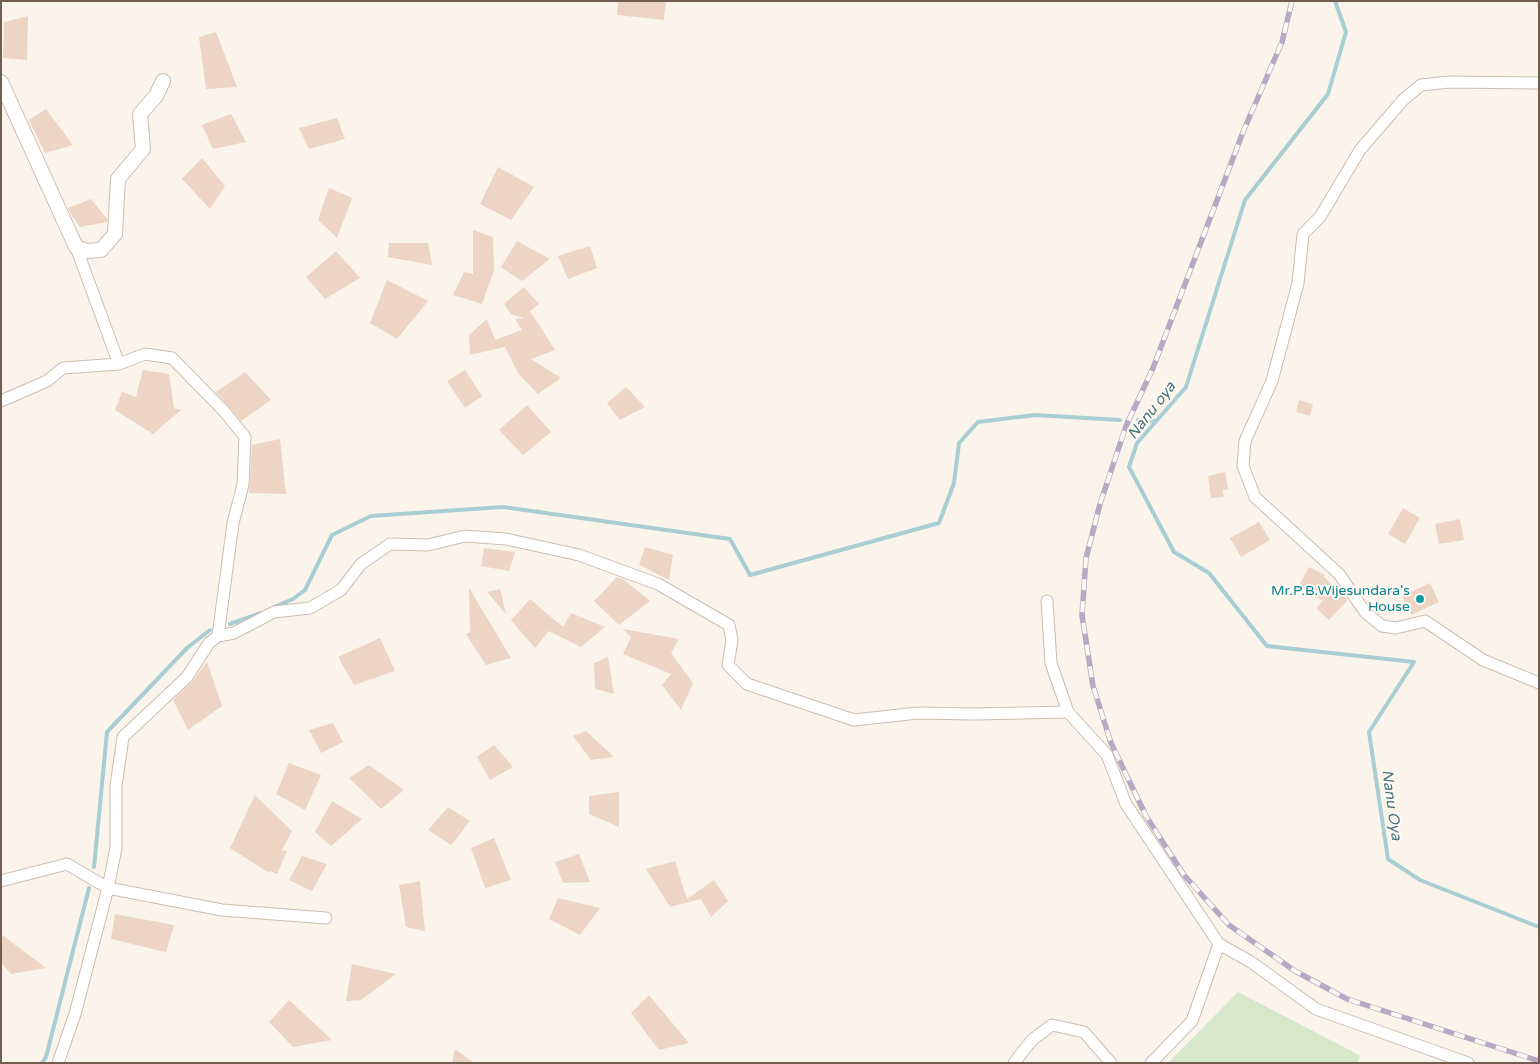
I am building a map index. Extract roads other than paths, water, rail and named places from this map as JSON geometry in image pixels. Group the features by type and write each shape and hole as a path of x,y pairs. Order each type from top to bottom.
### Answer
{"street":[{"path":"1,82 76,247 119,364"},
{"path":"76,247 86,251 101,250 115,234 118,179 143,149 140,114 156,96 162,82"},
{"path":"1539,83 1449,82 1422,85 1403,100 1360,150 1320,218 1303,234 1298,283 1272,381 1245,441 1243,466 1255,498 1339,574 1365,612 1382,626 1396,628 1425,621 1483,660 1539,683"},
{"path":"1,401 47,381 63,368 119,364 145,354 172,358 223,410 245,436 243,485 234,523 218,636"},
{"path":"58,1063 75,1014 108,888 116,848 116,786 123,737 188,677 209,643 218,636 234,633 274,612 310,608 341,590 361,564 390,544 428,545 465,536 506,538 579,555 658,584 729,625 732,640 728,666 747,684 854,720 918,713 1068,712"},
{"path":"1047,601 1051,664 1068,712 1106,755 1126,804 1218,944 1251,962 1316,1009 1468,1063"},
{"path":"1,882 67,864 108,888 222,910 326,918"},
{"path":"1151,1063 1192,1022 1218,944"},
{"path":"1014,1063 1032,1040 1052,1025 1084,1032 1111,1063"}],"waterway":[{"name":"Nanu oya","path":"1335,1 1346,32 1328,94 1245,200 1186,387 1137,443 1129,467 1174,552 1209,573 1267,646 1414,662 1369,732 1388,859 1420,880 1539,927"},
{"path":"274,607 293,599 305,590 332,535 371,516 503,507 730,539 750,575 939,523 954,483 959,443 978,422 1035,415 1120,420"},
{"path":"1138,420 1156,421"},
{"path":"230,624 261,613"},
{"path":"94,867 107,732 187,648 210,630"},
{"path":"42,1063 46,1057 89,888"}],"railway":[{"path":"1292,1 1282,42 1243,132 1153,368 1126,426 1100,504 1086,558 1082,615 1093,686 1111,743 1146,816 1184,875 1229,925 1295,971 1347,999 1539,1061"}],"place":[{"name":"Mr.P.B.Wijesundara's House","path":"1420,599"}],"water label":[{"name":"Nanu Oya","path":"1391,805"}]}
